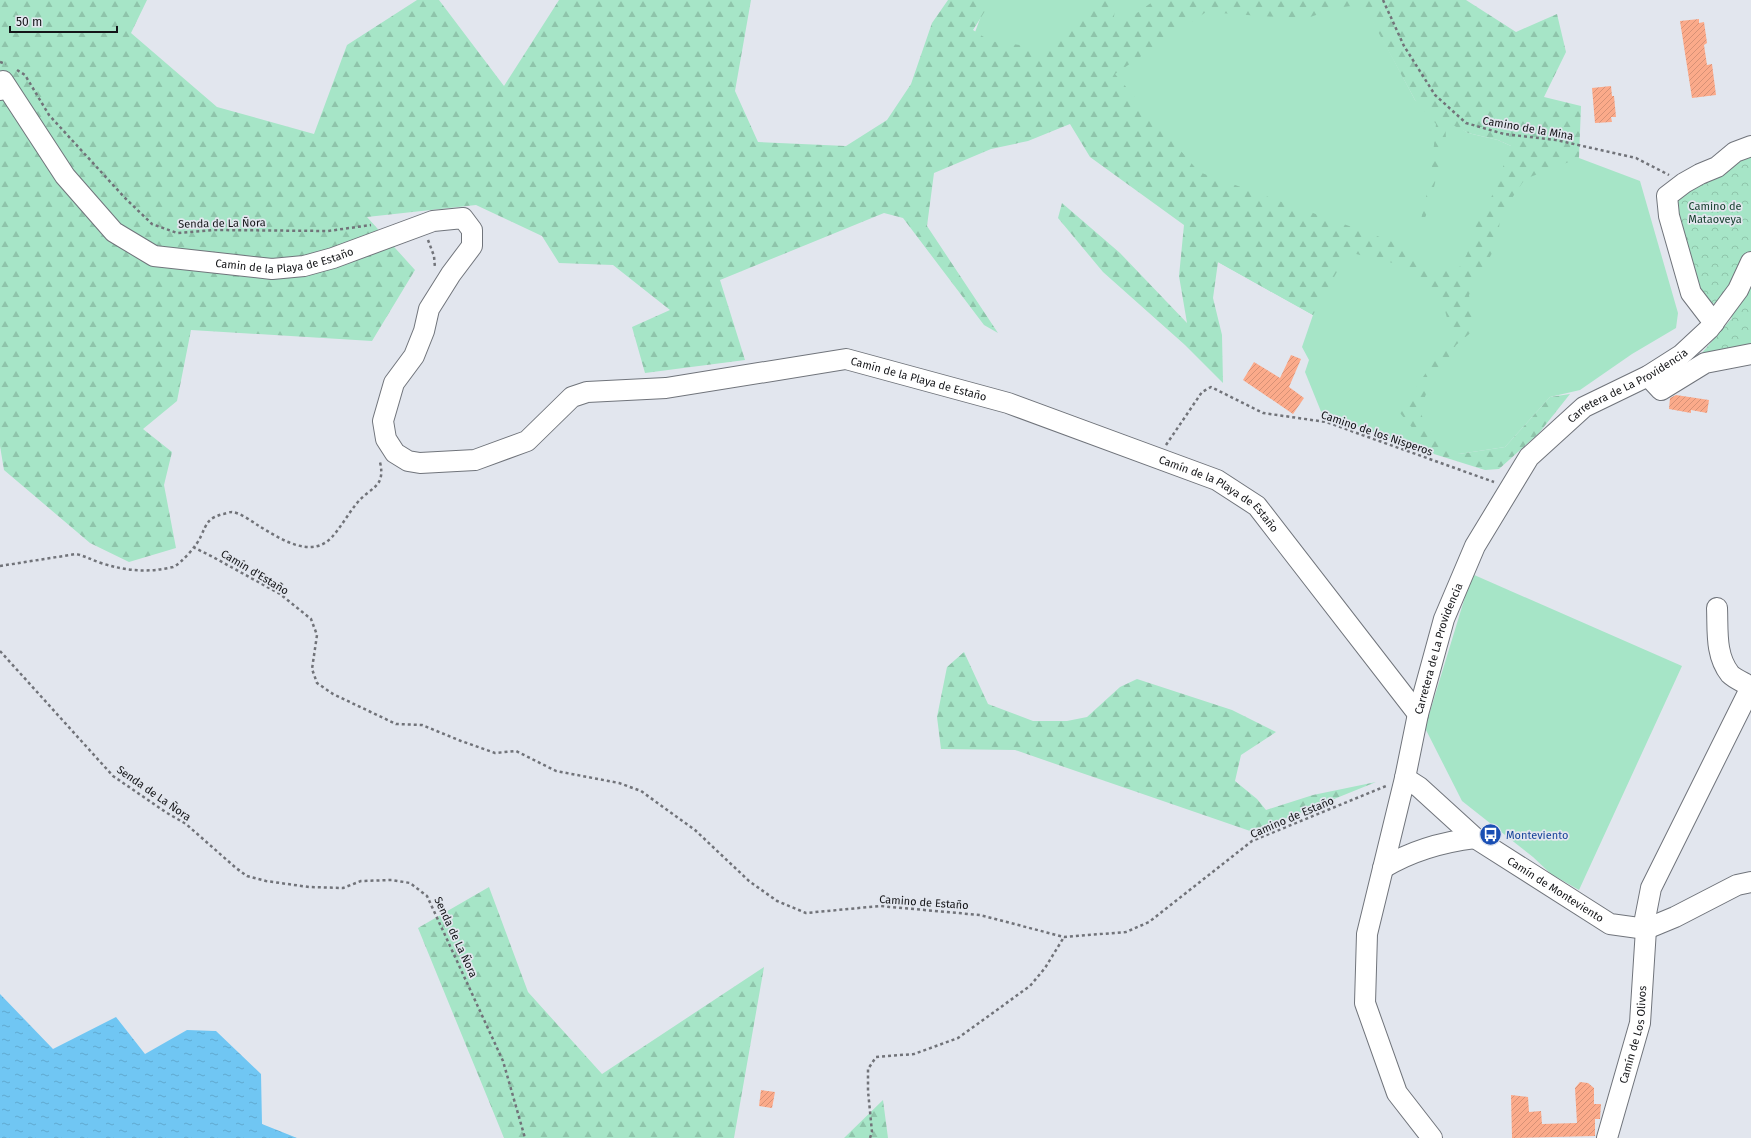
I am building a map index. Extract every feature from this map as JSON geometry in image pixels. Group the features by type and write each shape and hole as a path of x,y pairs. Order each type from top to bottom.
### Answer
{"street":[{"name":"Camin de la Playa de Estaño","path":"4,73 66,176 114,232 154,256 272,269 304,266 333,258 433,221 463,218 472,230 472,246 451,274 429,310 424,331 414,356 394,383"},
{"path":"1714,323 1691,293 1669,216 1667,196 1684,183 1717,167 1735,152 1751,146"},
{"name":"Carretera de La Providencia","path":"1432,1138 1397,1093 1366,1003 1367,934 1405,778 1418,714 1444,619 1475,546 1529,457 1584,407 1648,376 1680,355 1714,323 1738,290 1751,262"},
{"path":"1648,376 1661,390 1705,364 1751,354"},
{"name":"Camín de la Playa de Estaño","path":"394,383 383,421 386,439 395,453 408,460 420,463 475,460 526,441 572,398 587,392 666,388 846,360 1008,403 1217,480 1257,506 1418,714"},
{"path":"1717,608 1718,646 1721,659 1731,675 1751,687"},
{"name":"Camín de Los Olivos","path":"1607,1138 1640,1023 1645,929 1651,888 1751,687"},
{"name":"Camín de Monteviento","path":"1405,778 1419,787 1475,838 1610,924 1645,929 1675,917 1737,885 1751,882"},
{"path":"1383,868 1410,854 1450,841 1475,838"}],"path":[{"name":"Camino de la Mina","path":"1383,0 1404,46 1435,95 1466,124 1504,134 1556,140 1636,158 1684,183"},
{"name":"Senda de La Ñora","path":"4,73 25,75 50,115 126,198 152,224 177,233 214,230 328,231 374,224"},
{"path":"420,226 424,230 434,256 436,269"},
{"name":"Camino de los Nisperos","path":"1158,458 1202,392 1211,387 1263,413 1326,422 1510,488"},
{"path":"0,566 76,554 130,571 151,570 174,566 181,562 201,538 205,526 213,517 232,512 244,517 284,541 299,546 320,547 331,538 358,502 379,484 382,473 379,459"},
{"name":"Camín d'Estaño","path":"193,547 280,594 311,619 317,635 312,669 317,683"},
{"name":"Senda de La Ñora","path":"0,651 113,776 166,813 186,824 247,876 309,888 343,888 361,882 392,880 410,883 427,896 503,1062 525,1138"},
{"name":"Camino de Estaño","path":"317,683 334,694 396,724 422,725 495,753 516,752 556,771 619,783 641,791 695,830 749,880 777,901 806,913 880,906 980,915 1064,937 1126,932 1148,922 1252,841 1405,778"},
{"path":"870,1138 872,1132 868,1091 868,1069 876,1057 914,1054 958,1038 1030,986 1045,968 1064,937"}],"green space":[{"path":"0,0 147,0 131,33 217,107 314,134 347,45 417,0 439,0 504,86 559,0 751,0 735,91 758,142 846,146 887,120 911,84 932,23 948,0 992,0 973,30 990,41 1041,48 1075,27 1096,0 1116,0 1113,25 1130,18 1155,0 1466,0 1516,32 1557,14 1566,52 1544,97 1581,106 1579,158 1525,179 1501,211 1497,244 1469,295 1474,330 1456,345 1446,363 1432,378 1420,410 1425,425 1459,454 1505,447 1550,397 1570,394 1539,433 1499,469 1485,470 1434,454 1400,413 1452,336 1444,307 1397,264 1348,252 1313,315 1218,262 1213,298 1222,335 1223,383 1185,345 1103,272 1058,218 1062,203 1120,253 1187,323 1179,276 1184,225 1090,157 1070,124 1028,141 991,149 934,173 927,226 998,333 984,325 903,218 884,213 720,280 745,360 645,373 632,327 670,310 613,265 559,263 542,236 476,205 367,217 415,270 372,341 191,330 177,401 143,429 172,452 164,485 176,548 129,562 90,543 4,470 0,446","holes":["1362,2 1415,100 1436,124 1431,175 1418,233 1428,211 1446,139 1445,121 1468,133 1498,140 1511,146 1491,198 1476,224 1467,254 1456,273 1430,267 1399,244 1199,172 1115,74 1206,12 1305,19 1335,8 1352,6"]},
{"path":"987,0 1362,0 1415,100 1468,133 1498,140 1511,146 1562,149 1579,158 1640,181 1678,313 1676,328 1632,354 1580,390 1550,397 1505,447 1459,454 1418,448 1322,414 1305,372 1309,360 1302,347 1313,315 1218,262 1090,70 965,59"},
{"name":"Camino de Mataoveya","path":"1751,155 1751,349 1695,361 1732,318 1695,289 1675,201 1694,182"},
{"path":"1472,574 1682,666 1579,890 1551,874 1533,857 1462,801 1425,728"},
{"path":"964,652 988,704 1033,721 1067,721 1087,717 1120,687 1137,679 1232,710 1276,732 1241,755 1235,781 1257,799 1266,810 1313,795 1376,782 1253,832 1015,750 941,749 937,717 947,667"},
{"path":"489,887 528,992 602,1074 764,967 734,1138 504,1138 418,928"},
{"path":"883,1100 888,1138 844,1138"}],"water":[{"path":"0,994 53,1049 116,1017 145,1054 187,1030 216,1031 261,1074 262,1124 297,1138 0,1138"}],"building":[{"path":"1699,19 1699,23 1704,22 1707,43 1704,45 1707,65 1712,64 1716,95 1692,98 1680,21"},
{"path":"1611,86 1612,96 1614,96 1616,117 1611,117 1612,122 1595,123 1592,88"},
{"path":"1291,355 1301,359 1289,387 1304,398 1293,414 1243,380 1254,362 1280,378"},
{"path":"1676,395 1709,400 1707,413 1691,410 1691,413 1669,409 1670,398"},
{"path":"1580,1082 1588,1083 1594,1088 1594,1104 1601,1104 1600,1119 1595,1119 1595,1136 1512,1138 1511,1095 1528,1097 1529,1112 1541,1111 1542,1124 1577,1123 1575,1088"},
{"path":"761,1090 775,1092 772,1108 759,1106"}],"place":[{"name":"Monteviento","path":"1490,835"}]}
